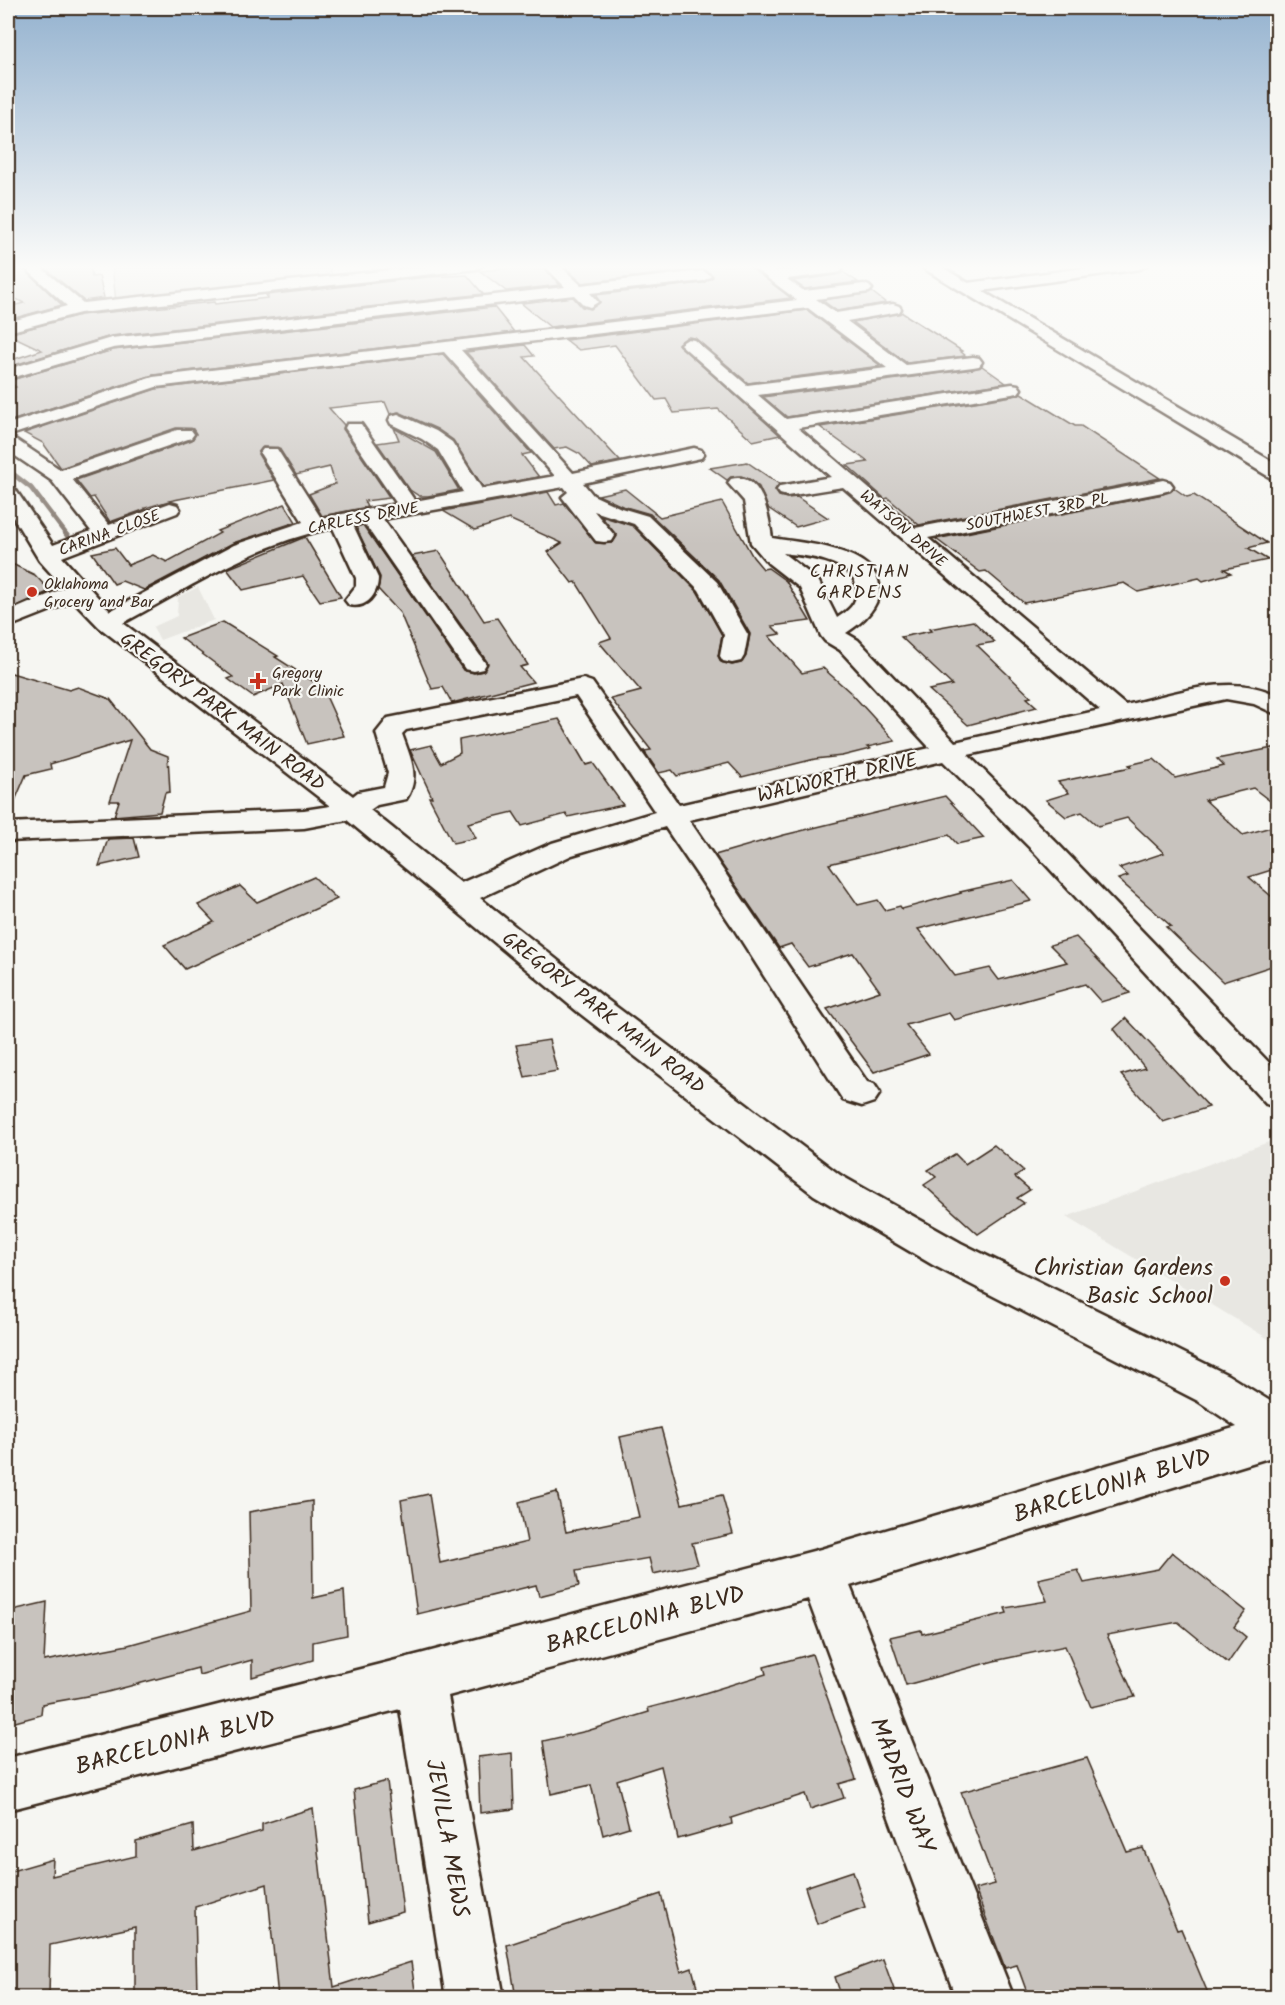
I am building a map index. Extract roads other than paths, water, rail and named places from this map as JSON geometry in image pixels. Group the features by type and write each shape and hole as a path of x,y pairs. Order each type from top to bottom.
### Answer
{"street":[{"path":"8,374 59,359"},
{"path":"8,430 153,382 351,359"},
{"path":"459,359 563,481 604,536"},
{"name":"WATSON DRIVE","path":"705,359 1119,713"},
{"path":"886,359 901,370"},
{"path":"1085,359 1278,474"},
{"path":"743,391 973,363"},
{"path":"782,425 1012,389"},
{"path":"398,420 429,435 445,446 476,496"},
{"path":"354,428 410,508"},
{"path":"59,477 184,435"},
{"path":"8,443 59,477 105,534"},
{"path":"270,453 315,525"},
{"name":"CARLESS DRIVE","path":"107,622 242,550 315,525 563,481 694,454"},
{"path":"787,490 847,480"},
{"path":"563,481 586,499 614,512 640,520 709,587 736,635 732,656"},
{"path":"738,483 754,500 762,543 776,558 810,585 833,636 849,645 949,752 1055,857 1278,1095"},
{"name":"SOUTHWEST 3RD PL","path":"911,535 1163,486"},
{"name":"GREGORY PARK MAIN ROAD","path":"8,493 77,591 107,622 352,810 590,1004 827,1185 947,1254 1213,1389 1278,1430"},
{"name":"CARINA CLOSE","path":"51,554 170,509"},
{"path":"369,515 474,664"},
{"path":"340,520 367,578 367,587 357,600"},
{"path":"762,543 822,552 851,562 866,576 870,594 859,616 831,632"},
{"path":"8,620 77,591"},
{"path":"8,832 304,819 352,810 368,798 396,792 402,773 389,733 397,724 584,687 670,816 751,931 855,1091 862,1093"},
{"name":"WALWORTH DRIVE","path":"458,896 562,849 670,816 1119,713 1226,691 1262,698 1278,707"},
{"name":"BARCELONIA BLVD","path":"8,1784 420,1679 821,1572 1278,1435"},
{"name":"MADRID WAY","path":"821,1572 985,1998"},
{"name":"JEVILLA MEWS","path":"420,1679 475,1998"}],"waterway":[{"path":"8,470 31,488 72,542"}],"place":[{"name":"Oklahoma Grocery and Bar","path":"32,592"},
{"name":"Gregory Park Clinic","path":"258,681"},
{"name":"Christian Gardens Basic School","path":"1225,1281"}],"district":[{"name":"CHRISTIAN GARDENS","path":"860,581"}]}
